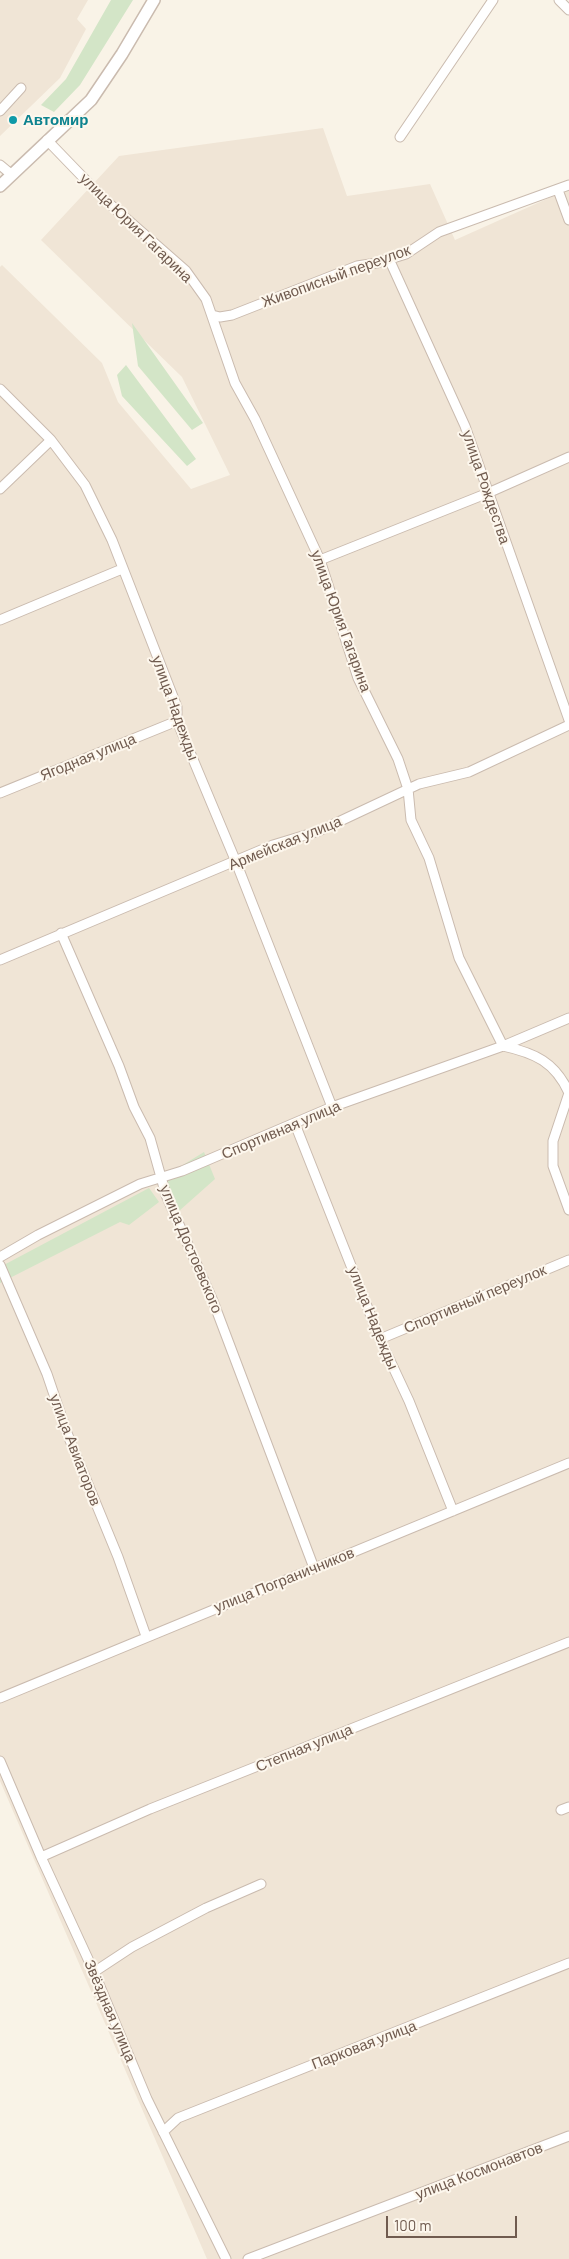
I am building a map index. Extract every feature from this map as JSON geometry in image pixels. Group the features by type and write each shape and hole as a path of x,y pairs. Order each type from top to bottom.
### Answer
{"street":[{"path":"0,186 47,140 70,122 91,100 122,54 154,0"},
{"path":"400,137 493,0"},
{"path":"559,0 569,10"},
{"path":"0,111 21,88"},
{"name":"улица Юрия Гагарина","path":"47,140 104,199 186,271 206,299 235,383 259,427 320,560 358,678 398,760 408,789 411,820 429,858 455,939 459,958 503,1046"},
{"path":"0,165 12,175"},
{"name":"Живописный переулок","path":"212,315 220,317 232,315 357,266 406,254 439,232 569,185"},
{"path":"558,190 569,220"},
{"name":"улица Рождества","path":"389,259 465,426 569,720"},
{"name":"улица Надежды","path":"0,389 51,440 85,485 112,540 177,707 177,721 236,862 332,1107"},
{"path":"0,489 51,440"},
{"path":"320,560 488,493 569,457"},
{"path":"0,620 122,569"},
{"name":"Ягодная улица","path":"0,793 177,721"},
{"name":"Армейская улица","path":"0,960 273,845 319,830 419,784 469,772 569,725"},
{"name":"улица Достоевского","path":"61,933 119,1066 134,1107 150,1138 166,1195 213,1301 314,1568"},
{"name":"Спортивная улица","path":"0,1257 38,1235 140,1184 160,1176 182,1172 332,1107 503,1046 569,1018"},
{"path":"503,1046 520,1050 545,1061 562,1078 569,1094 553,1141 553,1166 569,1210"},
{"name":"улица Надежды","path":"295,1124 380,1339 409,1401 453,1511"},
{"name":"Спортивный переулок","path":"380,1339 569,1260"},
{"name":"улица Авиаторов","path":"0,1265 47,1374 67,1433 118,1557 146,1636"},
{"name":"улица Пограничников","path":"0,1698 146,1636 569,1464"},
{"name":"Степная улица","path":"41,1857 150,1809 569,1642"},
{"name":"Звёздная улица","path":"0,1761 41,1857 94,1972 162,2132 226,2259"},
{"path":"94,1972 132,1947 206,1908 261,1884"},
{"name":"Парковая улица","path":"162,2132 178,2118 569,1964"},
{"name":"улица Космонавтов","path":"248,2259 569,2136"}],"shaded area":[{"path":"0,0 88,0 77,19 86,29 60,78 0,136"},
{"path":"323,128 347,196 430,184 455,240 569,189 569,2259 207,2259 0,1781 0,267 2,265 102,363 118,402 191,489 230,475 182,377 41,240 119,156"}],"green space":[{"path":"111,0 133,0 80,85 54,112 41,105 66,79"},
{"path":"132,323 203,423 192,430 138,366"},
{"path":"126,365 196,459 187,466 122,396 117,375"},
{"path":"204,1152 215,1179 179,1211 170,1208 165,1176"},
{"path":"149,1188 159,1202 129,1225 120,1222 0,1283 0,1267"}],"place":[{"name":"Автомир","path":"13,120"}]}
